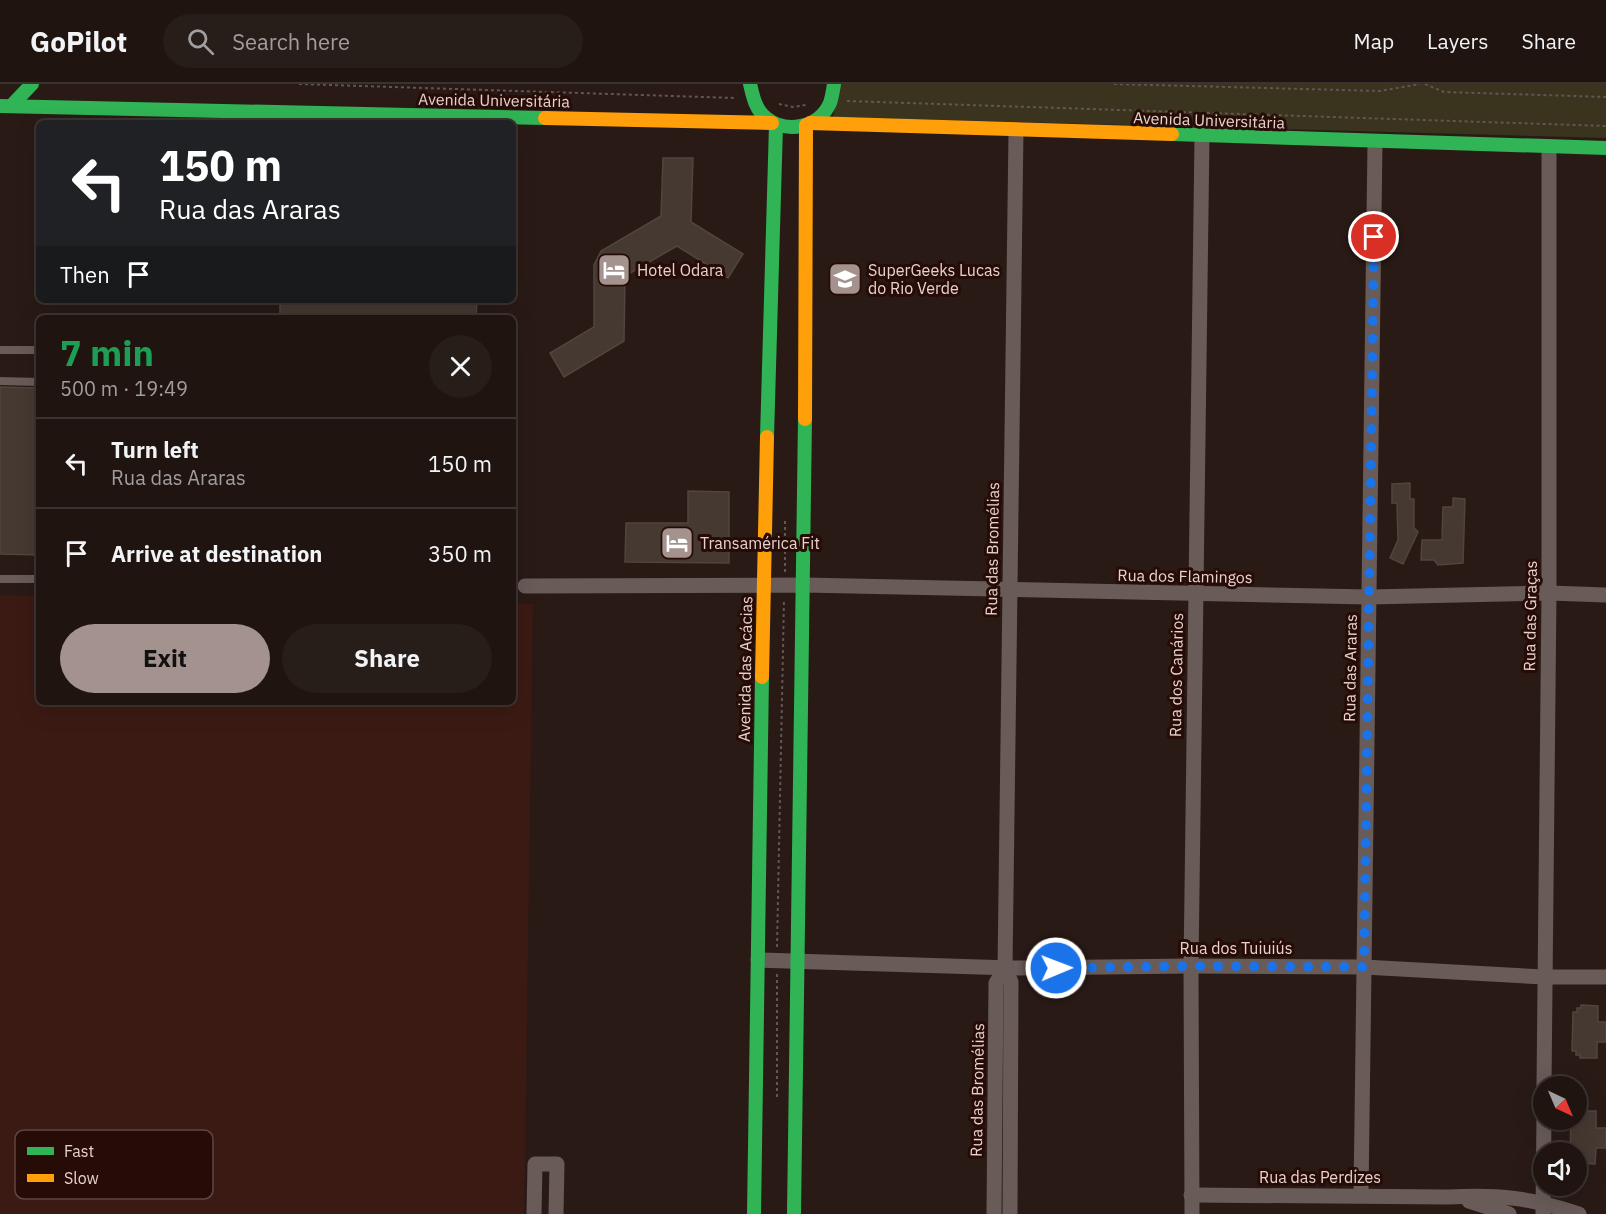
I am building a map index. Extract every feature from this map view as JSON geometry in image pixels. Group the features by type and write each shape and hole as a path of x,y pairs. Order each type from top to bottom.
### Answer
{"street":[{"path":"5,106 33,84"},
{"path":"750,84 752,99 760,113 774,124"},
{"path":"794,1214 804,585 808,124 819,118 831,101 834,84"},
{"name":"Avenida Universitária","path":"5,106 493,120"},
{"name":"Avenida Universitária","path":"516,120 774,124 791,128 808,124 1606,148"},
{"name":"Avenida das Acácias","path":"754,1214 763,586 774,124"},
{"name":"Rua das Bromélias","path":"1010,1214 1011,982 1005,968 1016,130"},
{"name":"Rua dos Canários","path":"1192,1214 1191,966 1202,136"},
{"name":"Rua das Araras","path":"1361,1195 1376,142"},
{"name":"Rua das Graças","path":"1544,1076 1549,593 1549,147"},
{"name":"Rua dos Flamingos","path":"525,586 804,585 1369,597 1549,593 1606,595"},
{"name":"Rua dos Tuiuiús","path":"758,960 1005,968 1364,967 1544,977 1606,978"},
{"name":"Rua das Bromélias","path":"994,1214 996,983 1005,968"},
{"path":"1543,1208 1544,1130"},
{"path":"534,1214 535,1164 557,1164 556,1214"},
{"name":"Rua das Perdizes","path":"1191,1195 1449,1197 1491,1195 1579,1214"},
{"name":"Rua das Perdizes","path":"1449,1197 1486,1205 1509,1214"}],"lane":[{"path":"0,350 36,350"},
{"path":"0,381 36,382"},
{"path":"0,579 36,579"}],"path":[{"path":"299,84 752,99 793,107 831,101 1606,126"},
{"path":"1114,84 1380,91 1420,84"},
{"path":"1425,84 1444,92 1606,97"},
{"path":"791,128 793,107"},
{"path":"777,1099 777,960 786,516"}],"shaded area":[{"path":"840,84 1606,84 1606,138 833,117"},
{"path":"0,595 36,596 36,705 516,705 516,603 533,604 524,1214 0,1214"}],"building":[{"name":"Hotel Odara","path":"663,158 693,158 691,222 743,254 728,278 677,246 625,276 624,341 564,377 550,353 594,327 594,265 601,251 661,216"},
{"path":"280,303 477,303 476,315 280,315"},
{"path":"0,387 36,388 36,555 0,554"},
{"path":"1410,483 1410,499 1414,499 1414,528 1418,532 1403,564 1390,558 1398,540 1397,503 1392,503 1392,484"},
{"name":"Transamérica Fit","path":"688,491 729,492 729,563 625,562 626,523 688,523"},
{"path":"1453,498 1465,499 1463,563 1438,565 1434,560 1421,560 1422,540 1442,540 1443,507 1453,507"},
{"path":"1581,1005 1598,1006 1598,1022 1606,1022 1606,1042 1597,1042 1597,1058 1580,1058 1580,1055 1576,1055 1576,1051 1572,1051 1573,1012 1577,1012 1577,1008 1581,1008"},
{"path":"1587,1111 1596,1111 1596,1128 1606,1128 1606,1148 1596,1148 1595,1164 1587,1164 1587,1142 1570,1142 1571,1130 1587,1130"}],"traffic: fast":[{"path":"11,106 32,84"},
{"path":"750,84 759,111 774,123 792,127 810,123 825,111 830,103 834,84"},
{"path":"0,106 545,118"},
{"path":"767,437 776,125"},
{"path":"1172,134 1606,148"},
{"path":"794,1214 805,419"},
{"path":"754,1214 762,677"}],"traffic: slow":[{"path":"545,118 772,123"},
{"path":"810,123 1172,134"},
{"path":"805,419 806,125"},
{"path":"762,677 767,437"}],"place":[{"name":"Hotel Odara","path":"614,270"},
{"name":"SuperGeeks Lucas do Rio Verde","path":"845,279"},
{"name":"Transamérica Fit","path":"677,543"}],"route":[{"path":"1056,968 1364,967 1374,237"}]}
